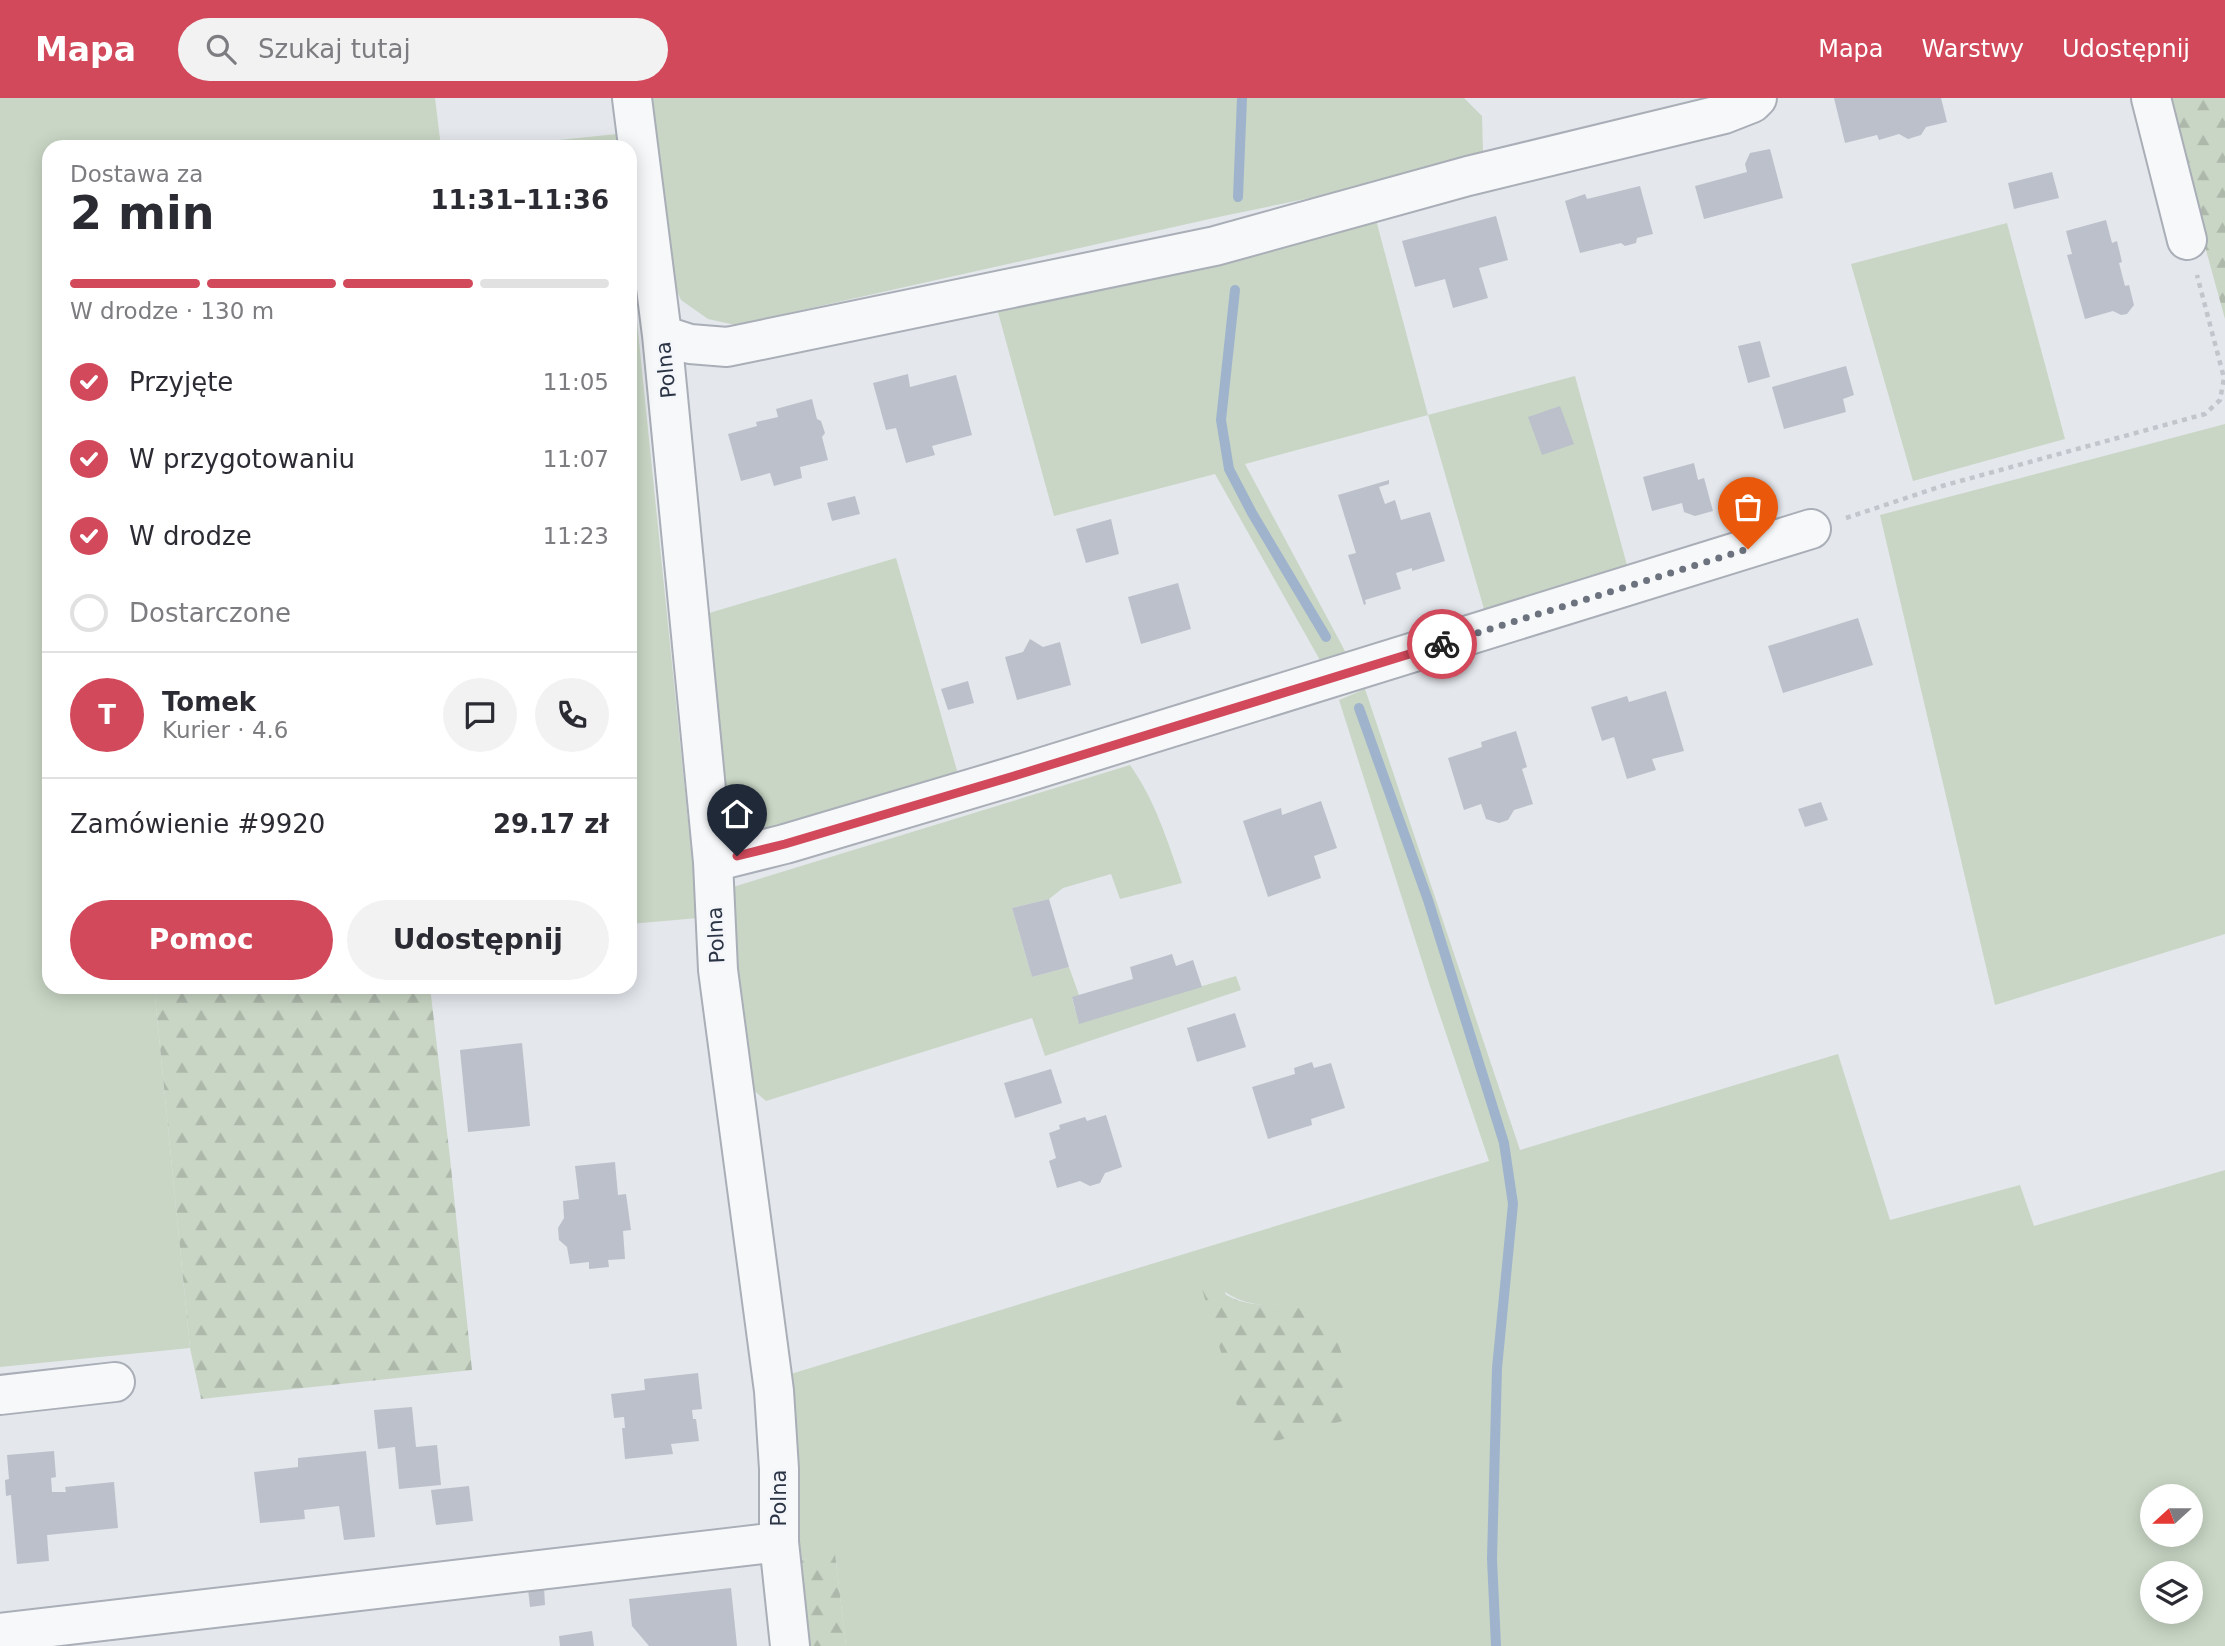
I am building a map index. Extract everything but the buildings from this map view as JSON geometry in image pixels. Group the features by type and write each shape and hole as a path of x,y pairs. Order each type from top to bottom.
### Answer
{"street":[{"name":"Polna","path":"632,98 662,335 713,862 718,970 774,1391 779,1469 779,1542 790,1646"},
{"path":"662,335 690,344 727,347 1215,246 1468,176 1724,114 1752,103 1757,98"},
{"path":"2151,98 2187,240"},
{"path":"713,862 785,844 1014,776 1811,529"},
{"path":"0,1395 115,1382"},
{"path":"0,1633 779,1542"}],"path":[{"path":"1811,529 1942,486 2204,414 2220,401 2224,378 2187,240"}],"green space":[{"path":"0,98 435,98 440,140 42,140 42,994 155,994 190,1348 0,1367"},
{"path":"651,98 1464,98 1482,116 1483,151 1467,166 1223,216 735,325 708,319 681,300 665,264"},
{"path":"2164,98 2225,98 2225,319"},
{"path":"617,134 618,140 558,140"},
{"path":"1375,216 1428,415 1245,464 1346,653 1321,662 1215,474 1054,516 996,305"},
{"path":"2007,223 2065,439 1913,481 1851,264"},
{"path":"637,321 698,918 637,923"},
{"path":"1575,376 1627,565 1484,609 1428,415"},
{"path":"2225,424 2225,934 1995,1005 1880,515"},
{"path":"896,558 958,774 767,828 746,826 722,807 709,613"},
{"path":"1365,689 1520,1150 1838,1054 1890,1220 2020,1185 2034,1226 2225,1170 2225,1646 846,1646 835,1554 798,1561 783,1382 794,1373 1489,1161 1339,700","holes":["1225,1292 1238,1299 1280,1306 1250,1449"]},
{"path":"1130,765 1154,807 1182,883 1120,899 1111,874 1063,888 1049,899 1012,908 1032,977 1069,967 1079,995 1072,998 1079,1023 1236,976 1241,990 1045,1056 1032,1018 766,1101 752,1089 726,899 733,887"},
{"path":"155,994 431,994 472,1370 201,1399 190,1348"},
{"path":"1209,1287 1240,1301 1304,1310 1330,1328 1342,1356 1349,1419 1250,1449 1202,1289"},
{"path":"835,1553 846,1646 805,1646 798,1561"}],"waterway":[{"path":"1238,197 1242,98"},
{"path":"1235,290 1221,420 1229,469 1326,637"},
{"path":"1359,708 1428,900 1504,1143 1513,1204 1497,1368 1492,1559 1496,1646"}],"way so far":[{"path":"1442,644 1748,549"}],"route":[{"path":"737,856 1014,776 1442,644"}]}
